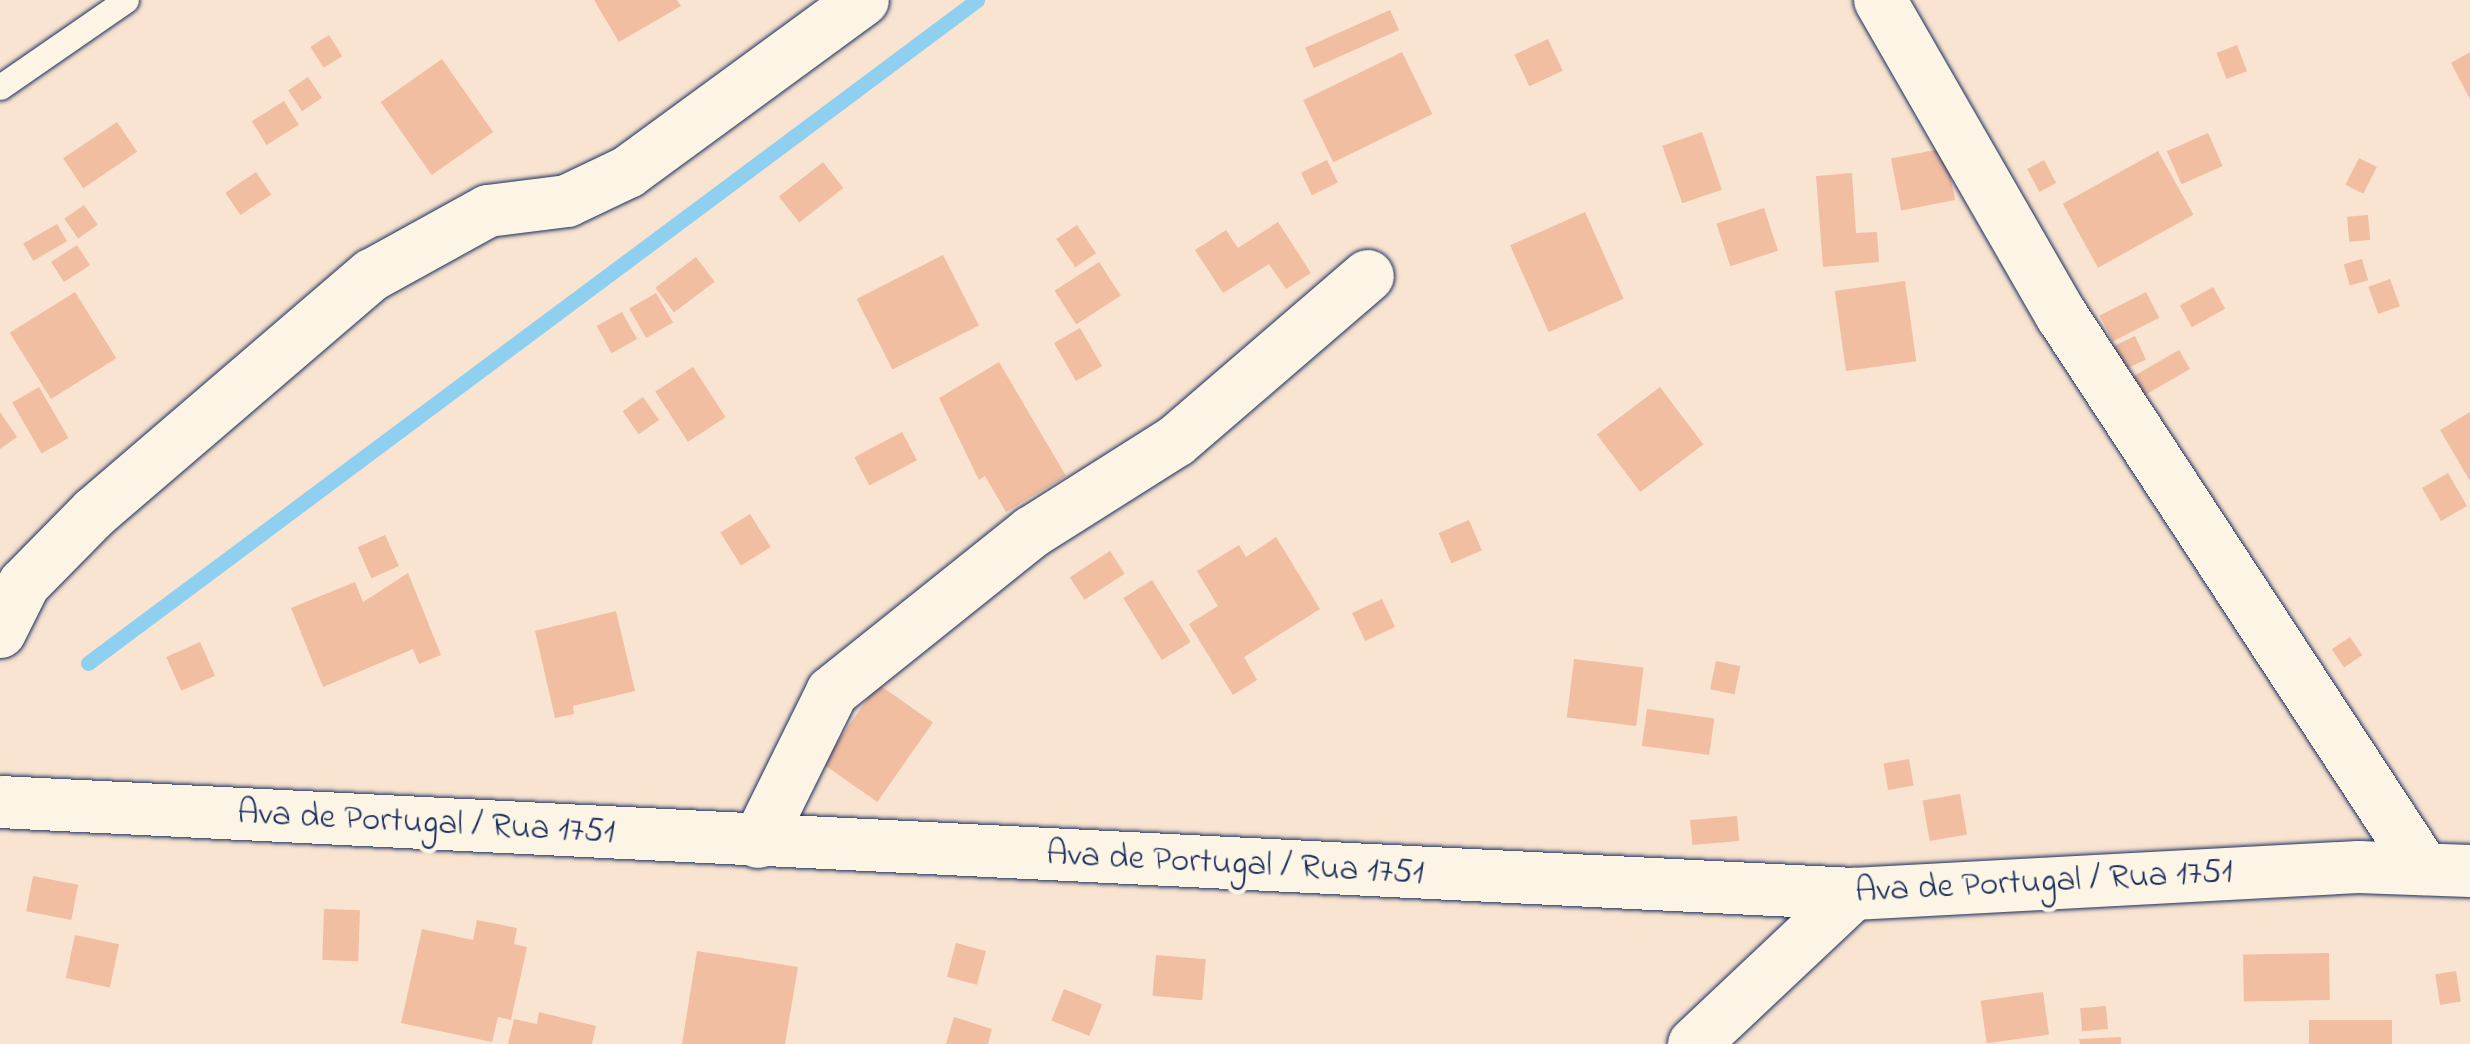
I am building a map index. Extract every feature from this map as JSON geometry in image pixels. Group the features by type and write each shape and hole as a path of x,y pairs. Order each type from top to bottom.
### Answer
{"street":[{"path":"0,632 24,584 95,512 372,275 488,211 567,201 628,172 862,0"},
{"path":"1880,0 2062,316 2447,870"},
{"path":"758,842 832,692 1032,532 1176,440 1368,276"},
{"name":"Ava de Portugal / Rua 1751","path":"0,802 1853,894 2358,867 2447,870"},
{"path":"1694,1044 1853,894"}],"lane":[{"path":"2,81 126,0"}],"building":[{"path":"594,0 677,0 681,6 619,42"},
{"path":"1390,10 1399,30 1314,68 1305,48"},
{"path":"329,35 342,56 324,68 310,47"},
{"path":"1548,39 1563,71 1529,86 1514,55"},
{"path":"2237,45 2247,71 2226,79 2216,53"},
{"path":"1402,52 1432,114 1333,162 1303,100"},
{"path":"2470,52 2470,99 2451,63"},
{"path":"442,59 493,132 432,175 381,102"},
{"path":"308,77 322,98 302,111 288,90"},
{"path":"284,101 299,125 267,145 252,121"},
{"path":"117,122 137,152 83,188 63,158"},
{"path":"1702,132 1722,190 1682,203 1662,146"},
{"path":"2208,133 2223,166 2182,184 2167,151"},
{"path":"1945,148 1955,200 1901,211 1891,158"},
{"path":"2158,151 2193,215 2098,268 2063,204"},
{"path":"2359,158 2377,167 2363,194 2345,185"},
{"path":"1327,160 1338,182 1312,195 1301,173"},
{"path":"2044,160 2056,183 2039,192 2027,169"},
{"path":"823,162 843,188 799,222 779,196"},
{"path":"256,172 271,194 240,215 225,193"},
{"path":"1852,173 1856,233 1877,232 1879,262 1823,267 1816,176"},
{"path":"84,205 98,225 78,238 64,219"},
{"path":"1764,208 1778,251 1730,266 1716,223"},
{"path":"1585,212 1624,299 1549,332 1510,245"},
{"path":"2368,215 2370,240 2349,242 2347,217"},
{"path":"1278,222 1311,273 1286,289 1269,264 1223,293 1195,250 1226,230 1238,248"},
{"path":"57,224 67,241 33,261 23,244"},
{"path":"1077,225 1096,253 1075,267 1056,239"},
{"path":"77,245 90,265 64,282 51,262"},
{"path":"943,255 979,325 892,369 857,299"},
{"path":"696,257 715,282 674,312 655,288"},
{"path":"2362,259 2368,280 2350,285 2344,264"},
{"path":"1099,262 1121,296 1076,324 1055,291"},
{"path":"2390,279 2400,306 2378,314 2368,287"},
{"path":"1905,281 1916,361 1846,371 1835,291"},
{"path":"2213,287 2225,309 2192,327 2180,305"},
{"path":"75,292 116,358 51,399 10,333"},
{"path":"2146,292 2159,318 2113,341 2100,316"},
{"path":"656,293 673,322 646,338 629,308"},
{"path":"622,312 637,339 612,353 597,326"},
{"path":"1080,328 1102,366 1076,381 1054,343"},
{"path":"2135,336 2146,360 2122,371 2111,347"},
{"path":"2179,350 2190,369 2141,398 2130,379"},
{"path":"999,362 1066,476 1006,512 985,476 979,480 939,398"},
{"path":"693,367 726,417 688,442 655,392"},
{"path":"39,387 68,438 42,454 12,402"},
{"path":"1660,387 1703,445 1640,492 1597,435"},
{"path":"643,397 659,420 639,434 623,411"},
{"path":"0,412 17,437 0,449"},
{"path":"2470,412 2470,481 2440,430"},
{"path":"902,432 917,460 869,486 854,457"},
{"path":"2448,473 2467,506 2441,521 2422,488"},
{"path":"750,514 771,547 741,566 720,533"},
{"path":"1469,520 1482,550 1452,563 1439,533"},
{"path":"385,535 399,566 371,578 358,547"},
{"path":"1276,537 1320,609 1244,657 1257,680 1233,695 1189,624 1218,606 1197,571 1239,545 1246,557"},
{"path":"1110,551 1125,574 1084,600 1070,577"},
{"path":"408,573 441,655 419,664 413,649 323,687 291,608 355,582 363,602"},
{"path":"1152,580 1191,642 1162,660 1123,598"},
{"path":"1382,599 1395,627 1365,641 1352,613"},
{"path":"616,611 635,691 573,706 574,714 555,718 535,631"},
{"path":"2350,637 2362,655 2344,668 2332,649"},
{"path":"200,642 215,676 181,691 166,657"},
{"path":"1574,659 1643,668 1636,726 1567,718"},
{"path":"1716,661 1740,666 1734,695 1710,689"},
{"path":"878,684 933,722 877,802 822,763"},
{"path":"1647,709 1714,718 1709,755 1642,746"},
{"path":"1909,759 1914,786 1888,790 1883,764"},
{"path":"1960,794 1967,834 1930,841 1923,801"},
{"path":"1737,816 1739,841 1692,845 1690,820"},
{"path":"33,876 78,885 71,920 26,911"},
{"path":"324,909 360,910 358,961 322,960"},
{"path":"477,920 517,928 514,944 527,947 511,1020 498,1017 492,1042 401,1023 422,929 473,940"},
{"path":"75,935 119,944 110,987 66,978"},
{"path":"956,943 986,951 977,985 947,977"},
{"path":"697,951 798,967 785,1044 682,1044"},
{"path":"2329,953 2330,1000 2244,1001 2243,955"},
{"path":"1156,955 1206,959 1202,1000 1152,996"},
{"path":"2456,971 2461,1002 2440,1005 2435,974"},
{"path":"1064,989 1102,1004 1089,1036 1051,1021"},
{"path":"2043,992 2049,1035 1987,1043 1981,1001"},
{"path":"2106,1006 2108,1029 2082,1031 2080,1008"},
{"path":"539,1012 596,1026 592,1044 508,1044 514,1019 537,1024"},
{"path":"954,1017 992,1029 988,1044 946,1044"},
{"path":"2309,1020 2392,1020 2392,1044 2309,1044"},
{"path":"2121,1037 2121,1044 2080,1044 2079,1039"}],"waterway":[{"path":"88,663 977,0"}]}
